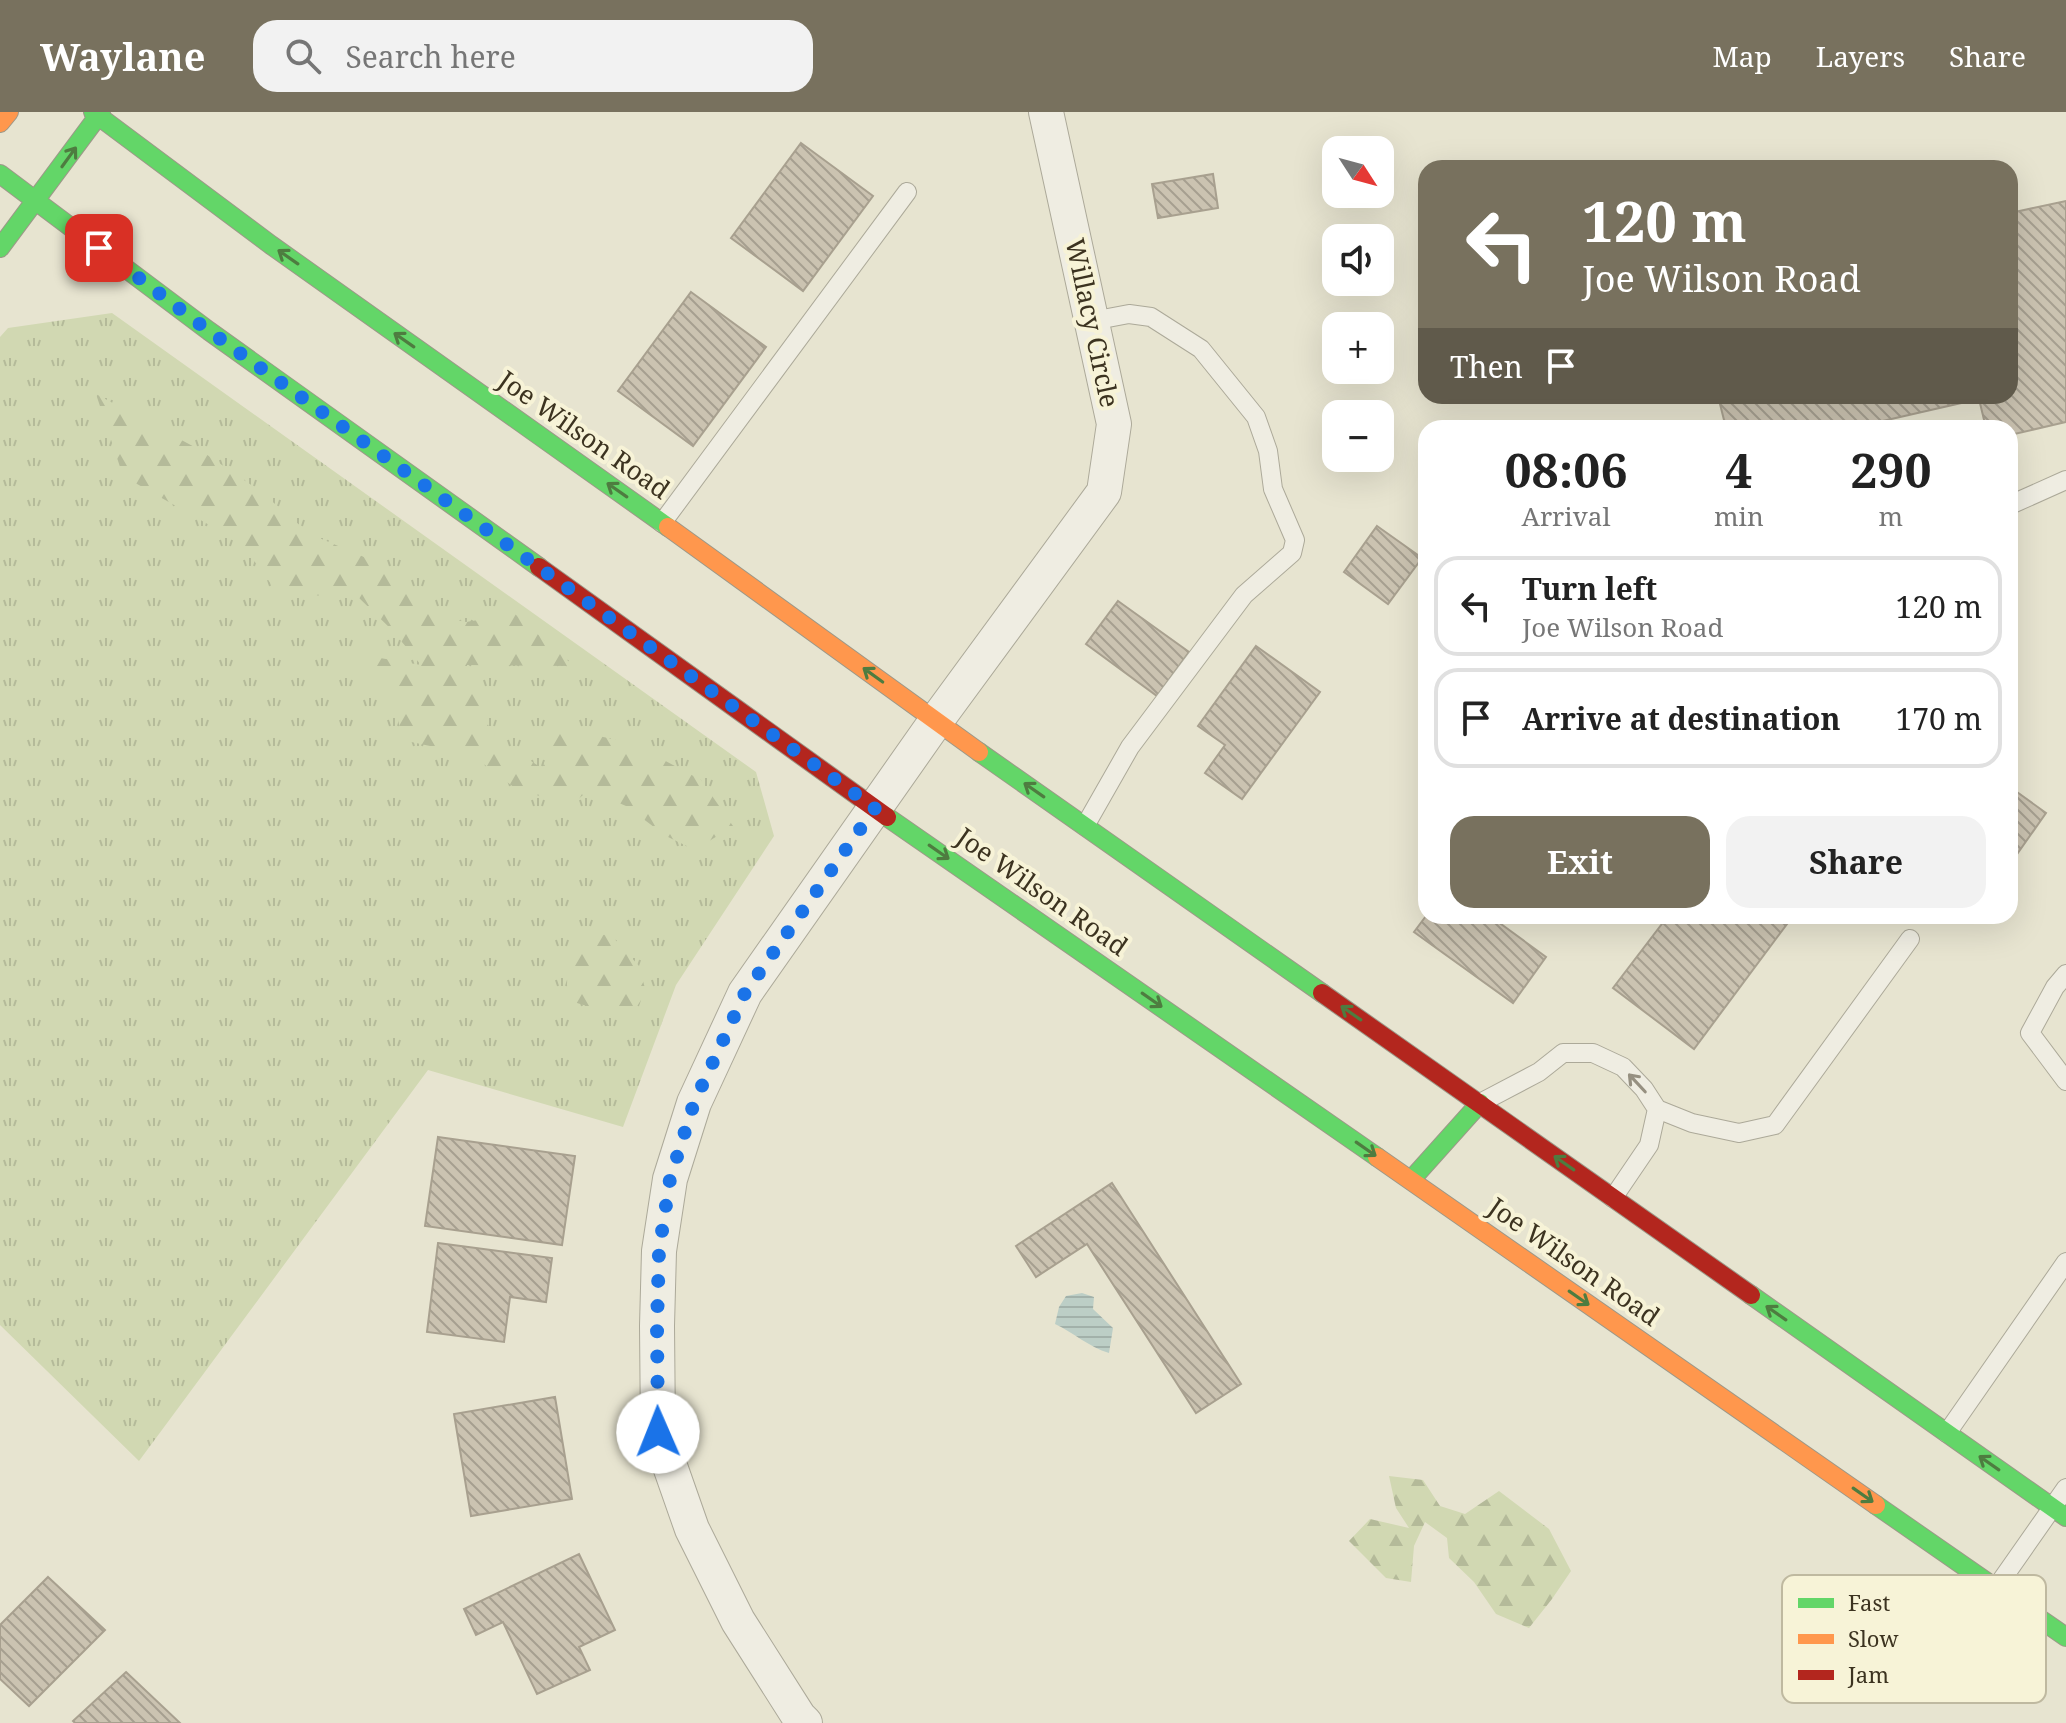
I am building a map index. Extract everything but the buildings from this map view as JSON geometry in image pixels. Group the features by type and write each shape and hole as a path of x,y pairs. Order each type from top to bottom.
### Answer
{"main road":[{"path":"0,123 9,112"},
{"path":"0,248 98,113"},
{"name":"Joe Wilson Road","path":"98,113 271,245 936,721 2059,1512"},
{"name":"Joe Wilson Road","path":"0,174 209,331 875,808 1977,1575"},
{"path":"1411,1180 1480,1103"},
{"name":"Joe Wilson Road","path":"2046,1623 2066,1637"}],"street":[{"name":"Willacy Circle","path":"805,1723 738,1621 692,1529 658,1432 659,1251 670,1179 694,1103 745,993 936,721 1104,492 1114,424 1046,112"}],"lane":[{"path":"662,523 907,192"},
{"path":"1085,826 1130,747 1244,595 1292,553 1295,540 1273,489 1268,451 1256,417 1201,349 1151,317 1129,314 1092,321"},
{"path":"2018,501 2066,480"},
{"path":"1480,1103 1539,1072 1563,1053 1593,1053 1623,1067 1644,1089 1657,1109 1692,1123 1739,1133 1775,1125 1910,939"},
{"path":"2066,974 2055,987 2030,1033 2066,1081"},
{"path":"1613,1198 1649,1145 1657,1109"},
{"path":"1947,1433 2066,1262"},
{"path":"2007,1575 2059,1512 2066,1488"}],"green space":[{"path":"112,313 756,772 774,836 676,985 623,1127 428,1070 139,1461 0,1325 0,337 8,328"},
{"path":"96,394 200,450 260,491 310,534 371,560 428,614 466,622 515,614 574,666 466,665 493,738 542,768 560,728 632,743 701,780 733,826 695,850 666,836 626,806 589,790 570,806 515,788 472,755 402,740 393,693 345,652 421,665 392,630 356,595 280,596 241,543 123,476"},
{"path":"578,934 611,935 639,966 646,992 631,1016 577,1003 567,985 568,959"},
{"path":"1389,1476 1423,1480 1440,1506 1465,1514 1499,1491 1549,1529 1571,1571 1529,1628 1496,1614 1474,1582 1449,1558 1447,1538 1425,1522 1414,1546 1411,1582 1386,1578 1349,1541 1370,1519 1409,1528 1396,1508"}],"shaded area":[{"path":"1082,1293 1094,1297 1093,1309 1113,1328 1109,1353 1055,1324 1059,1307 1066,1296"}],"traffic: fast":[{"path":"93,112 271,245 668,527"},
{"path":"0,248 101,112"},
{"path":"0,174 209,331 539,567"},
{"path":"979,752 1322,993"},
{"path":"887,817 1377,1157"},
{"path":"1411,1180 1480,1103"},
{"path":"1751,1295 2066,1517"},
{"path":"1876,1505 1977,1575"},
{"path":"2046,1623 2066,1637"}],"traffic: slow":[{"path":"0,123 9,112"},
{"path":"668,527 979,752"},
{"path":"1377,1157 1876,1505"}],"traffic: jam":[{"path":"539,567 887,817"},
{"path":"1322,993 1751,1295"}],"route":[{"path":"99,248 209,331 875,808 745,993 694,1103 670,1179 659,1251 658,1432"}]}
